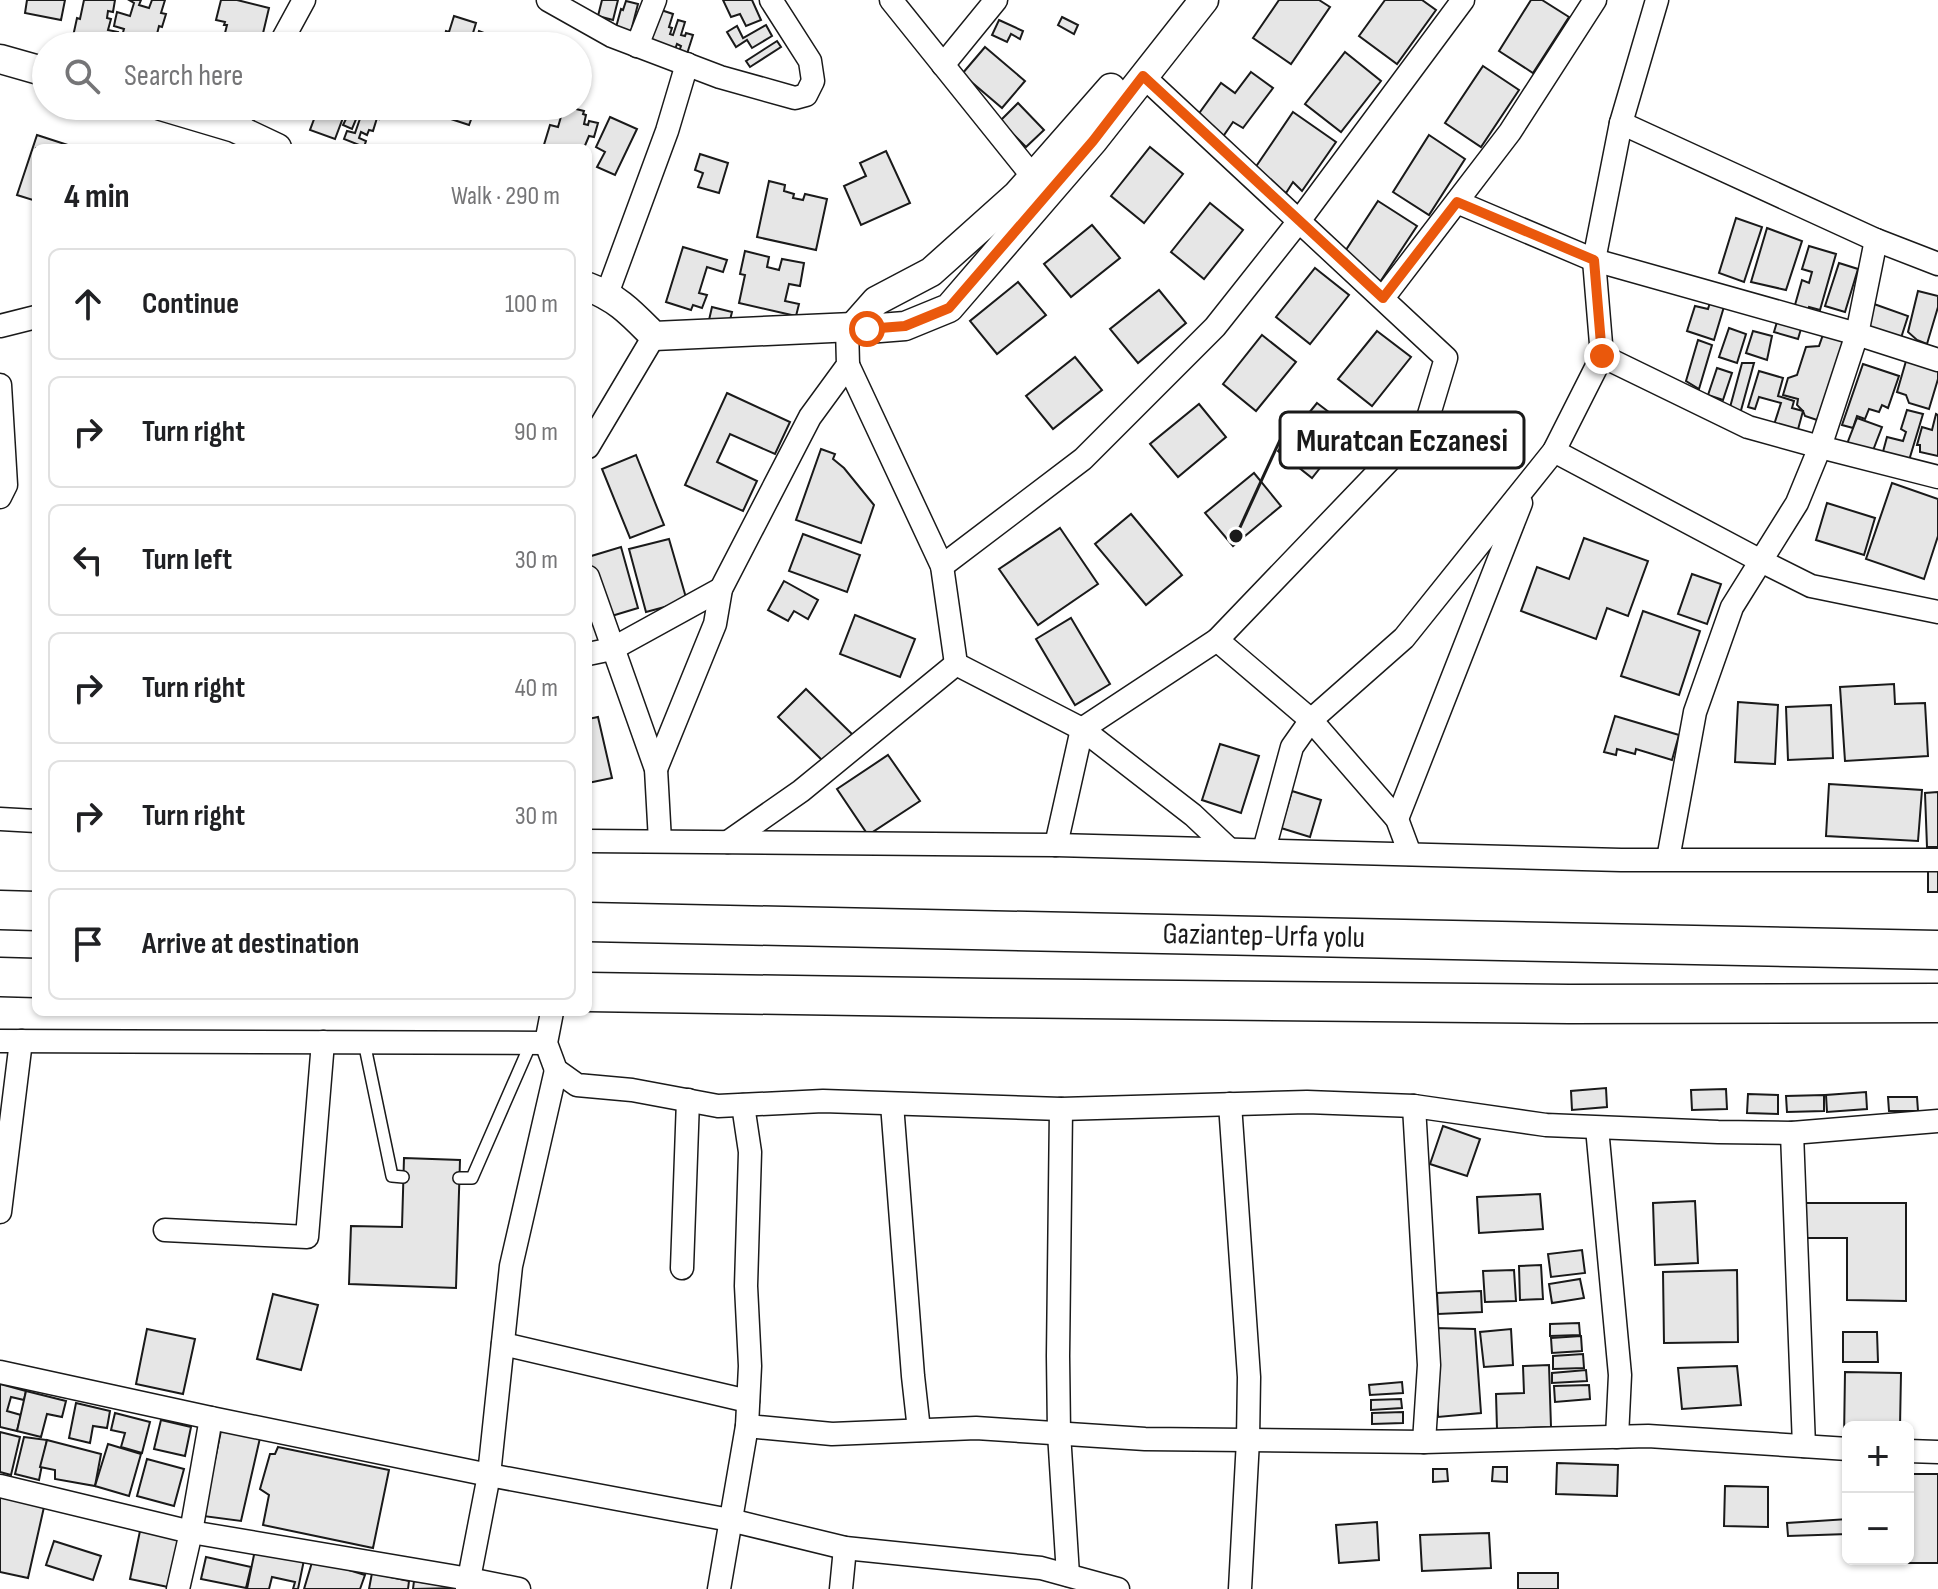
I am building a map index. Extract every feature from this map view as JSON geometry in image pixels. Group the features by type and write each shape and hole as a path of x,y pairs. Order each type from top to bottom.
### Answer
{"highway":[{"path":"0,910 32,911"},
{"name":"Gaziantep-Urfa yolu","path":"592,922 1938,950"},
{"path":"0,977 32,978"},
{"path":"592,992 1569,1004 1938,1003"}],"street":[{"path":"287,32 304,0"},
{"path":"548,0 612,36 720,77 795,98 806,95 813,81 810,61 771,0"},
{"path":"637,46 655,0"},
{"path":"891,0 1034,178"},
{"path":"943,65 996,0"},
{"path":"956,664 942,566 848,365 850,327 876,301 931,272 1017,195 1114,84 1179,0"},
{"path":"687,64 667,131 598,290 630,311 654,336 905,326 949,308 1093,141 1204,0"},
{"path":"942,566 1083,459 1215,327 1299,221 1463,0"},
{"path":"1383,298 1510,132 1595,0"},
{"path":"1264,850 1292,747 1311,720 1404,638 1554,451 1602,356 1594,260 1621,123 1657,0"},
{"path":"0,59 32,68"},
{"path":"1056,845 1082,729 1217,640 1427,421 1446,358 1143,76"},
{"path":"244,120 272,144"},
{"path":"1621,123 1876,240 1938,264"},
{"path":"1457,202 1594,260 1938,360"},
{"path":"1668,859 1695,712 1732,607 1797,503 1820,447 1857,334 1876,240"},
{"path":"0,326 32,318"},
{"path":"592,440 654,336"},
{"path":"1602,356 1748,427 1938,477"},
{"path":"656,769 715,624 721,589 810,417 848,365"},
{"path":"0,385 6,485 0,497"},
{"path":"1554,451 1811,586 1938,612"},
{"path":"1397,819 1530,481"},
{"path":"592,589 656,769 660,841"},
{"path":"592,653 612,649 721,589"},
{"path":"1217,640 1311,720 1397,819 1410,854"},
{"path":"956,664 1082,729 1193,815 1229,849"},
{"path":"728,842 801,791 956,664"},
{"path":"0,819 32,821"},
{"path":"592,841 1056,845 1668,859 1938,860"},
{"path":"539,1043 550,1016"},
{"path":"0,1212 10,1041 539,1043"},
{"path":"165,1230 307,1237 323,1042"},
{"path":"539,1043 556,1070 577,1085 632,1090 718,1106 823,1101 1061,1109 1307,1102 1414,1106 1546,1125 1792,1133 1938,1121"},
{"path":"468,1584 489,1475 511,1266 556,1070"},
{"path":"682,1268 688,1100"},
{"path":"892,1104 919,1430"},
{"path":"1230,1104 1249,1377 1240,1589"},
{"path":"719,1589 747,1426 750,1366 746,1286 750,1152 743,1105"},
{"path":"1414,1106 1429,1365 1424,1442"},
{"path":"1061,1109 1059,1433 1068,1575"},
{"path":"1597,1128 1620,1375 1617,1437"},
{"path":"1792,1133 1804,1446"},
{"path":"503,1344 748,1401"},
{"path":"0,1372 489,1475 730,1520 845,1548 1041,1568 1118,1589"},
{"path":"178,1589 211,1418"},
{"path":"747,1426 832,1434 976,1428 1145,1439 1424,1442 1648,1436 1842,1449"},
{"path":"1914,1451 1938,1452"},
{"path":"0,1486 191,1532 468,1584 519,1589"},
{"path":"841,1589 845,1548"}],"lane":[{"path":"364,1042 392,1176 403,1177"},
{"path":"459,1178 472,1178 539,1043"}],"building":[{"path":"27,0 65,0 61,20 25,13"},
{"path":"84,0 115,0 113,12 108,11 107,18 111,19 108,30 118,32 74,32 77,18 80,19"},
{"path":"129,0 141,0 139,5 149,8 152,0 165,0 161,13 166,14 158,32 123,32 124,29 114,26 117,12 130,16 134,3"},
{"path":"221,0 237,0 269,8 263,32 225,32 225,22 216,20"},
{"path":"602,0 618,0 613,20 598,16"},
{"path":"723,0 752,0 761,20 746,26 740,14 731,17"},
{"path":"1279,0 1319,0 1330,7 1291,64 1253,38"},
{"path":"1385,0 1422,0 1436,10 1397,64 1359,36"},
{"path":"1531,0 1542,0 1569,17 1533,73 1499,51"},
{"path":"626,1 638,4 630,35 615,31"},
{"path":"655,8 673,14 670,34 673,35 678,20 685,22 681,35 693,35 686,57 677,57 681,46 677,44 673,55 643,45"},
{"path":"454,16 476,23 473,32 449,32"},
{"path":"1062,17 1078,25 1074,34 1058,25"},
{"path":"999,20 1023,31 1020,39 1011,34 1007,42 992,35"},
{"path":"766,25 772,36 752,48 747,40 736,47 727,32 737,26 743,38"},
{"path":"777,41 781,47 750,67 746,61"},
{"path":"985,47 1025,81 1002,108 962,74"},
{"path":"1345,52 1381,81 1341,132 1305,104"},
{"path":"1483,66 1519,90 1481,147 1445,123"},
{"path":"1251,72 1273,88 1243,128 1233,122 1222,138 1195,119 1221,83 1235,93"},
{"path":"1018,103 1044,130 1026,147 1000,121"},
{"path":"1293,112 1336,142 1302,191 1293,182 1286,193 1253,171"},
{"path":"610,117 637,129 615,175 597,167 605,152 596,147"},
{"path":"314,120 342,120 335,139 310,130"},
{"path":"346,120 356,120 352,129 343,125"},
{"path":"360,120 376,120 373,131 369,130 367,135 361,132 359,138 366,141 365,144 344,139 347,131 355,133"},
{"path":"454,120 471,120 469,125"},
{"path":"560,120 585,120 584,124 588,125 589,121 598,123 594,137 589,136 586,144 544,144 550,125 558,127"},
{"path":"37,135 65,144 34,144"},
{"path":"1429,135 1465,159 1429,215 1393,192"},
{"path":"1150,147 1183,174 1144,223 1111,196"},
{"path":"32,150 32,200 17,195"},
{"path":"886,151 910,203 861,225 844,186 866,176 860,163"},
{"path":"700,154 728,163 719,193 698,187 703,173 695,170"},
{"path":"769,181 785,185 784,191 794,194 793,198 803,200 805,194 827,199 816,250 757,237"},
{"path":"1378,201 1417,226 1380,282 1342,256"},
{"path":"1210,203 1243,230 1204,279 1171,252"},
{"path":"1736,218 1762,227 1744,282 1719,273"},
{"path":"1092,225 1120,258 1071,297 1044,264"},
{"path":"1767,228 1802,241 1786,290 1751,282"},
{"path":"1809,246 1836,254 1820,310 1809,307 1806,316 1793,312 1802,280 1809,283 1812,272 1802,269"},
{"path":"683,247 727,260 723,272 707,267 699,293 707,295 702,308 693,305 691,310 666,302"},
{"path":"745,251 769,257 767,267 779,270 782,259 804,263 800,286 789,284 785,301 799,304 796,316 739,303 745,275 740,274"},
{"path":"1839,263 1858,269 1845,312 1825,306"},
{"path":"1315,268 1349,295 1310,344 1276,317"},
{"path":"1018,282 1046,315 997,354 970,321"},
{"path":"1159,290 1186,323 1138,363 1110,329"},
{"path":"1918,291 1938,296 1938,307 1927,344 1908,332"},
{"path":"1712,296 1726,300 1714,340 1687,331 1695,306 1708,309"},
{"path":"1874,304 1908,316 1901,338 1867,326"},
{"path":"712,307 732,312 729,324 709,320"},
{"path":"1779,315 1803,322 1798,339 1774,332"},
{"path":"1729,328 1746,334 1737,363 1719,357"},
{"path":"1825,329 1847,337 1817,420 1805,416 1797,405 1798,399 1783,395 1788,378 1797,375 1806,347 1819,346"},
{"path":"1377,331 1411,357 1372,406 1338,379"},
{"path":"1753,331 1772,336 1767,360 1746,353"},
{"path":"1262,335 1296,362 1256,411 1223,384"},
{"path":"1698,340 1712,345 1699,389 1686,381"},
{"path":"1075,357 1102,390 1053,429 1026,396"},
{"path":"1906,361 1938,371 1929,409 1909,403 1906,395 1897,392"},
{"path":"1742,363 1754,363 1740,414 1729,411"},
{"path":"1863,364 1899,376 1888,408 1882,405 1879,412 1869,409 1865,419 1857,416 1853,428 1842,425"},
{"path":"1717,368 1732,373 1723,400 1708,395"},
{"path":"1759,371 1783,378 1778,396 1794,401 1792,408 1803,411 1797,433 1772,431 1781,403 1759,397 1755,409 1748,407"},
{"path":"727,393 790,422 775,454 730,434 717,462 757,481 743,511 685,485"},
{"path":"1317,403 1351,429 1312,478 1278,451"},
{"path":"1199,404 1226,437 1178,477 1150,444"},
{"path":"1907,410 1923,414 1907,467 1881,459 1887,437 1903,441 1906,432 1901,429"},
{"path":"1936,414 1938,456 1920,452 1920,445 1917,445 1922,427 1932,430"},
{"path":"1857,418 1882,427 1872,453 1847,444"},
{"path":"821,449 835,454 833,459 874,505 861,543 796,520"},
{"path":"636,455 664,525 630,538 602,469"},
{"path":"1254,473 1281,506 1233,546 1205,513"},
{"path":"1892,483 1938,499 1938,536 1924,579 1866,559"},
{"path":"1827,503 1875,518 1864,555 1816,540"},
{"path":"1131,514 1182,575 1146,605 1095,544"},
{"path":"1060,528 1098,584 1038,625 999,569"},
{"path":"803,534 860,555 847,592 789,571"},
{"path":"1584,538 1648,561 1628,616 1607,608 1596,639 1521,611 1537,567 1569,579"},
{"path":"669,539 687,601 646,612 629,549"},
{"path":"621,547 638,608 605,618 592,571 592,556"},
{"path":"1692,574 1721,584 1707,624 1678,614"},
{"path":"784,581 818,600 808,619 794,611 788,621 768,610"},
{"path":"1643,611 1700,631 1679,695 1621,676"},
{"path":"855,615 915,639 900,677 840,654"},
{"path":"1071,618 1110,684 1075,705 1036,639"},
{"path":"1894,684 1895,704 1925,703 1928,756 1845,761 1840,687"},
{"path":"806,689 854,736 826,764 778,717"},
{"path":"1738,702 1778,705 1775,764 1735,762"},
{"path":"1831,705 1833,758 1788,760 1786,707"},
{"path":"1615,716 1679,735 1672,760 1636,749 1635,754 1617,749 1616,755 1604,752"},
{"path":"598,717 612,778 592,782 592,718"},
{"path":"1220,744 1259,756 1241,813 1202,800"},
{"path":"888,755 920,801 868,835 837,789"},
{"path":"1829,784 1922,790 1918,841 1826,836"},
{"path":"1292,791 1321,800 1310,837 1281,828"},
{"path":"1938,792 1938,847 1927,847 1925,793"},
{"path":"1928,869 1938,869 1938,892 1928,892"},
{"path":"1606,1088 1607,1107 1572,1110 1571,1091"},
{"path":"1726,1089 1727,1109 1692,1110 1691,1090"},
{"path":"1866,1092 1867,1109 1827,1112 1826,1095"},
{"path":"1748,1094 1778,1095 1778,1114 1747,1113"},
{"path":"1824,1095 1824,1111 1787,1112 1786,1096"},
{"path":"1888,1097 1917,1097 1918,1111 1889,1111"},
{"path":"1443,1126 1480,1139 1467,1176 1430,1164"},
{"path":"404,1158 460,1160 456,1288 349,1284 351,1226 402,1227"},
{"path":"1540,1194 1543,1229 1479,1233 1477,1197"},
{"path":"1695,1201 1698,1263 1655,1265 1653,1203"},
{"path":"1803,1203 1906,1203 1906,1301 1847,1300 1847,1238 1804,1238"},
{"path":"1582,1250 1585,1273 1551,1277 1548,1254"},
{"path":"1541,1265 1543,1299 1520,1300 1519,1266"},
{"path":"1514,1270 1516,1301 1485,1302 1483,1271"},
{"path":"1737,1270 1738,1342 1664,1343 1663,1272"},
{"path":"1580,1279 1584,1298 1552,1303 1549,1284"},
{"path":"1481,1291 1482,1312 1438,1314 1437,1293"},
{"path":"273,1294 318,1305 301,1370 257,1359"},
{"path":"1579,1323 1580,1335 1550,1336 1550,1324"},
{"path":"1434,1328 1475,1329 1481,1413 1438,1417"},
{"path":"147,1329 195,1339 183,1394 136,1384"},
{"path":"1511,1329 1513,1365 1484,1367 1480,1332"},
{"path":"1843,1332 1877,1332 1878,1362 1843,1362"},
{"path":"1581,1336 1582,1351 1552,1353 1551,1338"},
{"path":"1583,1354 1584,1368 1553,1369 1553,1356"},
{"path":"1549,1365 1551,1427 1497,1429 1496,1394 1524,1393 1523,1366"},
{"path":"1737,1366 1741,1405 1682,1409 1678,1368"},
{"path":"1586,1370 1587,1381 1552,1383 1552,1373"},
{"path":"1845,1372 1901,1373 1900,1421 1844,1421"},
{"path":"1402,1382 1403,1393 1370,1395 1369,1385"},
{"path":"0,1384 26,1391 24,1400 11,1397 7,1411 21,1415 17,1431 0,1427"},
{"path":"1589,1385 1590,1399 1555,1402 1554,1386"},
{"path":"26,1391 66,1401 62,1417 47,1414 41,1437 17,1431"},
{"path":"1401,1399 1402,1408 1371,1410 1371,1400"},
{"path":"76,1403 110,1411 107,1428 93,1426 90,1443 69,1438"},
{"path":"1403,1412 1403,1423 1372,1424 1372,1413"},
{"path":"115,1413 150,1422 142,1453 121,1447 125,1433 111,1430"},
{"path":"161,1420 191,1427 185,1456 154,1449"},
{"path":"222,1426 260,1438 241,1521 203,1516"},
{"path":"0,1432 20,1437 11,1475 0,1472"},
{"path":"24,1437 47,1440 39,1480 15,1474"},
{"path":"47,1440 101,1454 95,1486 55,1479 55,1470 40,1467"},
{"path":"108,1444 141,1454 129,1496 95,1486"},
{"path":"278,1447 389,1470 373,1548 263,1525 269,1495 260,1489 270,1454 275,1454"},
{"path":"147,1459 184,1469 174,1506 137,1496"},
{"path":"1557,1463 1618,1465 1617,1496 1556,1494"},
{"path":"1493,1467 1507,1467 1507,1482 1492,1481"},
{"path":"1433,1469 1447,1469 1448,1481 1433,1482"},
{"path":"1914,1474 1938,1474 1938,1563 1914,1563"},
{"path":"1725,1486 1768,1487 1768,1527 1724,1526"},
{"path":"0,1497 44,1507 28,1578 0,1572"},
{"path":"1842,1519 1842,1534 1788,1536 1787,1523"},
{"path":"1377,1522 1379,1560 1339,1563 1336,1525"},
{"path":"140,1531 179,1539 168,1587 130,1579"},
{"path":"1489,1533 1491,1568 1422,1571 1420,1535"},
{"path":"54,1541 101,1556 93,1580 46,1565"},
{"path":"255,1550 304,1560 298,1589 293,1589 295,1582 272,1577 269,1589 247,1589"},
{"path":"206,1557 251,1567 246,1588 201,1579"},
{"path":"313,1559 365,1575 360,1589 304,1589"},
{"path":"372,1573 409,1581 408,1589 369,1589"},
{"path":"1518,1573 1558,1573 1558,1589 1518,1589"},
{"path":"414,1581 462,1588 413,1589"}],"place":[{"name":"Muratcan Eczanesi","path":"1236,536"}],"route":[{"path":"867,329 905,326 949,308 1093,141 1143,76 1383,298 1457,202 1594,260 1602,356"}]}
